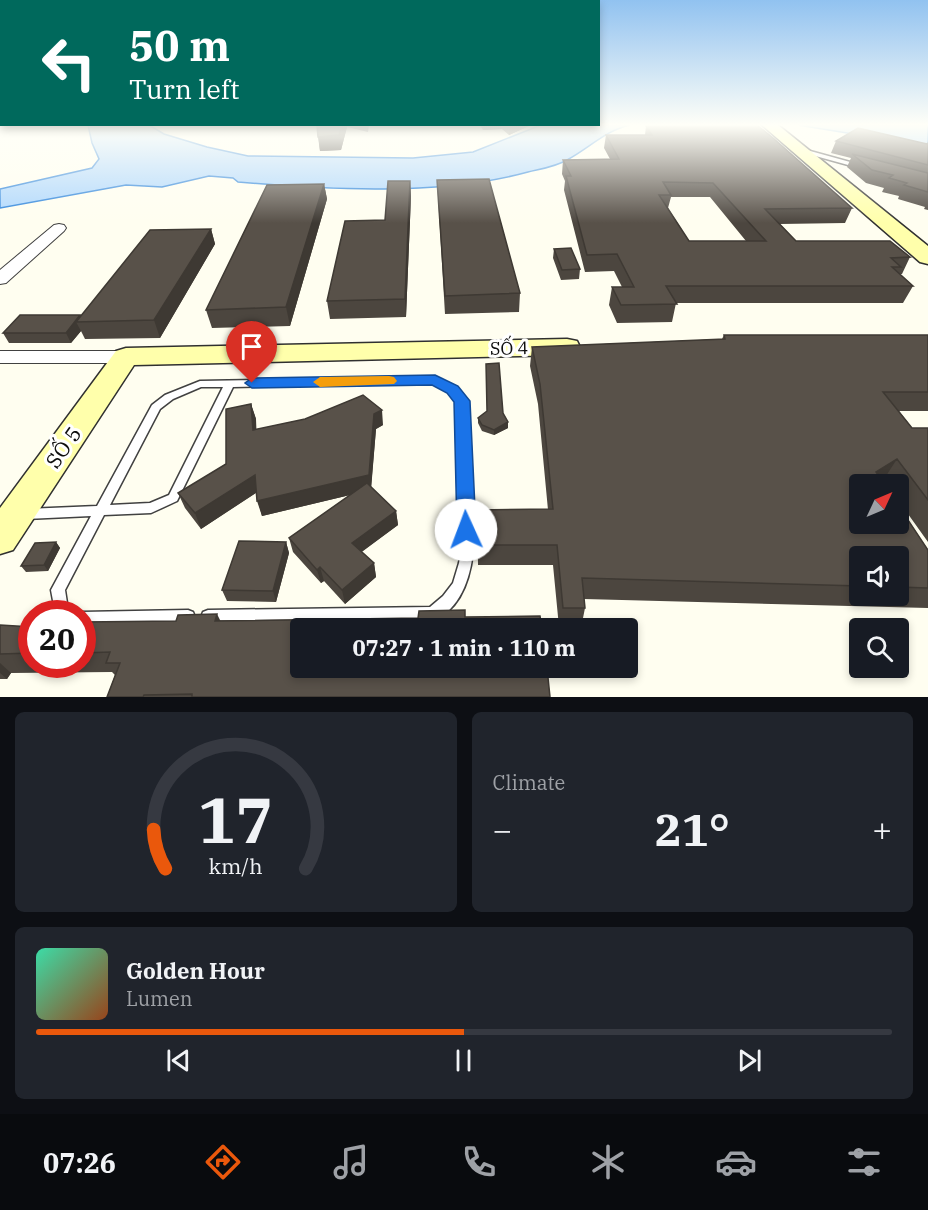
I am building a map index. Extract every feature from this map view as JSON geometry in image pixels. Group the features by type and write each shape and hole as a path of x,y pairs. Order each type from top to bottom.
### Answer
{"street":[{"path":"808,158 928,257"},
{"path":"0,279 59,228"},
{"name":"SỐ 4","path":"126,357 590,346"},
{"path":"0,357 126,357"},
{"name":"SỐ 5","path":"8,526 126,357"}],"lane":[{"path":"829,158 863,167"},
{"path":"60,600 58,590 156,407 169,397 200,384 435,380 453,389 462,401 467,552 465,576 450,600 432,614 96,619"},
{"path":"8,526 100,512 151,508 173,498 230,383"}],"water":[{"path":"572,158 542,169 494,180 458,185 346,189 238,182 233,178 209,176 162,187 126,185 0,208 0,189 92,168 99,159"}],"building":[{"path":"795,158 852,208 765,209 796,241 890,241 910,257 891,258 901,267 892,267 913,286 666,286 677,304 621,305 612,287 634,287 617,254 587,255 566,176 571,176 563,160","holes":["663,182 713,183 766,241 689,241 659,195 671,195"]},
{"path":"856,158 866,158 928,173 928,192 889,178 893,175 872,170"},
{"path":"899,158 928,158 928,165"},
{"path":"489,179 520,293 445,296 437,180"},
{"path":"388,181 410,181 405,299 327,301 345,221 385,220"},
{"path":"324,184 286,307 206,310 267,185"},
{"path":"211,229 154,320 76,322 150,230"},
{"path":"571,248 580,269 562,270 554,249"},
{"path":"20,315 80,315 66,333 3,333"},
{"path":"724,335 928,335 928,392 883,392 912,428 928,428 928,500 897,459 876,472 878,474 849,474 849,534 909,534 909,522 928,550 928,588 909,587 909,546 849,546 849,586 582,578 585,608 563,608 557,545 478,545 477,510 553,509 540,384 532,347 725,339"},
{"path":"499,363 503,413 508,422 494,430 482,425 478,418 487,411 486,364"},
{"path":"363,395 382,410 374,414 369,475 257,501 255,475 195,513 178,493 226,464 226,409 251,404 253,430 305,419"},
{"path":"367,483 396,511 352,543 374,563 342,590 320,567 317,570 289,538"},
{"path":"239,541 286,542 273,591 222,590"},
{"path":"56,542 44,565 21,566 35,543"},
{"path":"465,610 465,617 540,616 540,618 418,618 419,611"},
{"path":"217,614 215,621 290,620 290,678 548,678 550,697 192,697 192,694 107,697 120,663 106,663 110,652 96,652 96,622 176,621 178,615"},
{"path":"0,625 18,626 18,653 0,654"}],"slow traffic":[{"path":"320,382 389,381"}],"route":[{"path":"252,383 435,380 453,389 462,401 466,530"}]}
